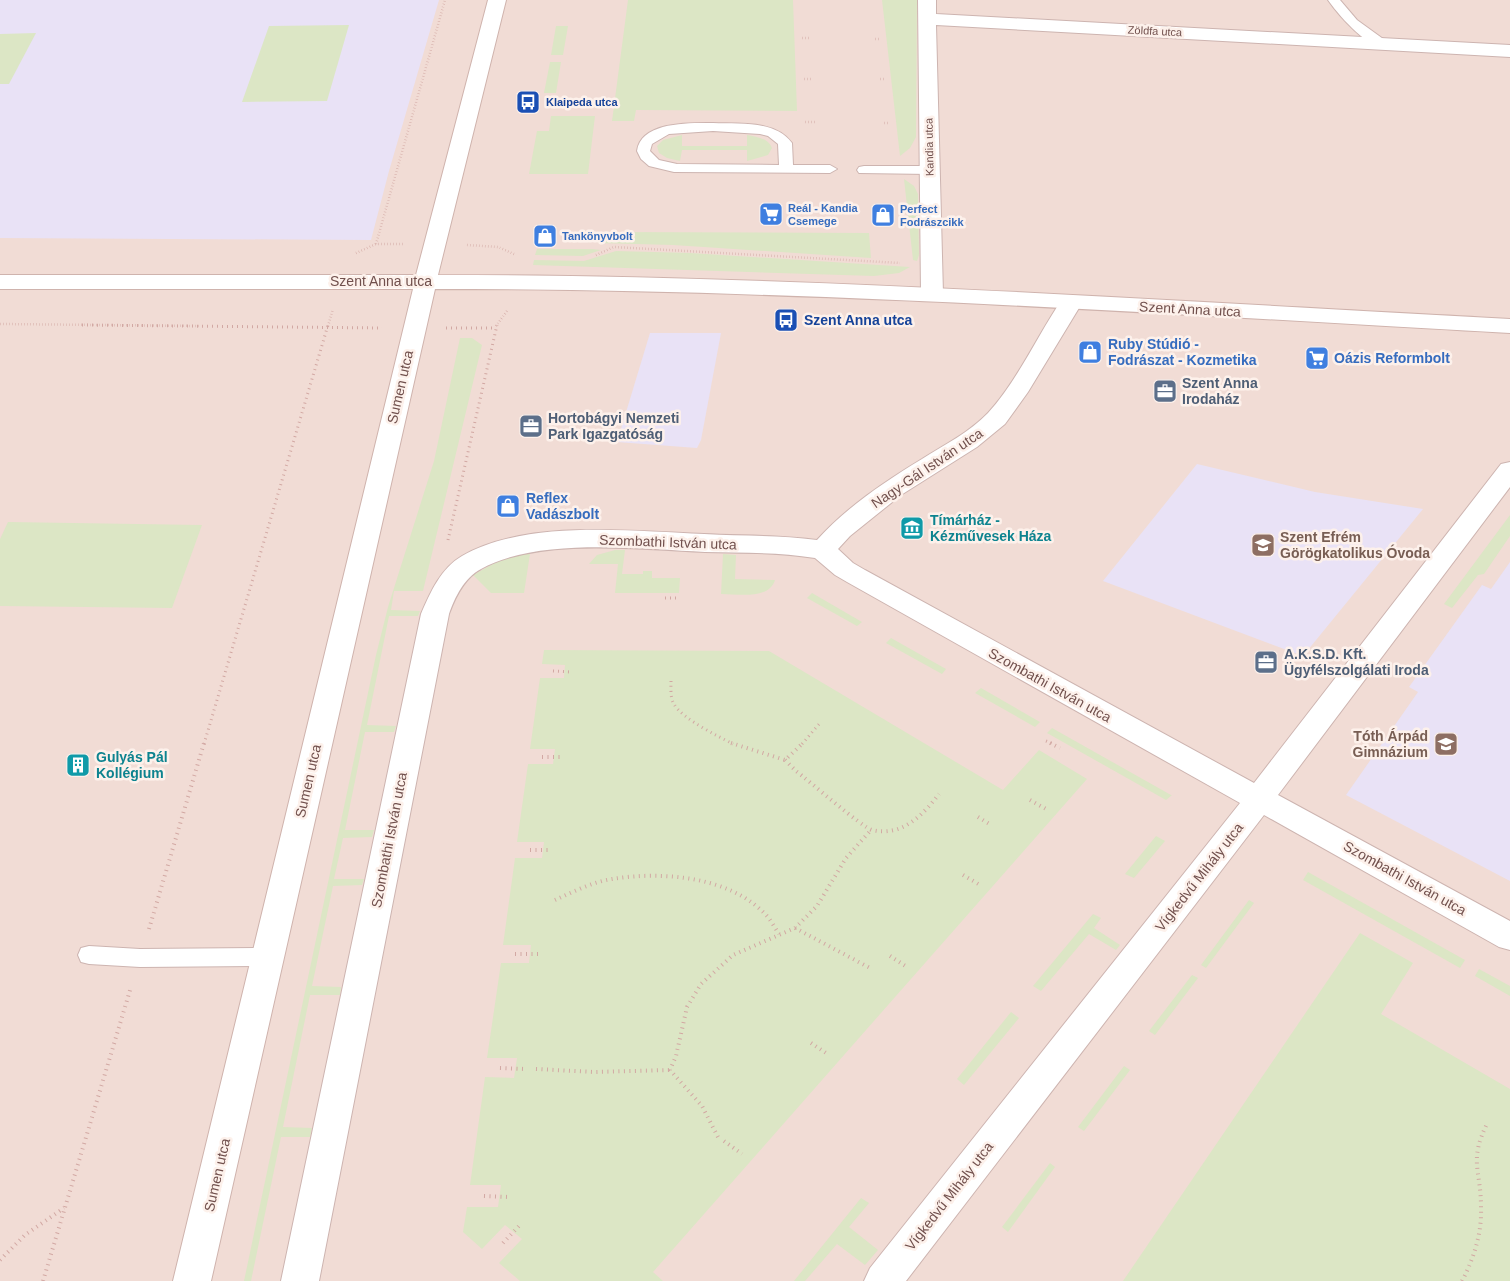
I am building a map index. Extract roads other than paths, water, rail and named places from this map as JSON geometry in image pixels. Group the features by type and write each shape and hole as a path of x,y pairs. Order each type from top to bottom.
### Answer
{"street":[{"path":"426,281 497,0"},
{"name":"Zöldfa utca","path":"928,10 1382,44 1510,51"},
{"name":"Kandia utca","path":"928,10 932,294"},
{"name":"Sumen utca","path":"192,1281 266,957 426,281"},
{"name":"Szent Anna utca","path":"0,282 526,282 932,294 1510,326"},
{"name":"Nagy-Gál István utca","path":"823,550 841,530 892,490 968,441 996,419 1016,392 1071,303"},
{"name":"Vígkedvű Mihály utca","path":"883,1281 1234,834 1258,799 1510,470"},
{"name":"Szombathi István utca","path":"300,1281 435,614 444,592 460,572 470,563 492,552 533,542 556,540 629,540 784,546 823,550 844,569 856,576 1196,766 1305,823 1510,936"}],"lane":[{"path":"1334,0 1353,23 1382,44"},
{"path":"786,169 785,142 773,133 760,130 674,129 655,134 647,140 644,148 644,154 651,161 669,167 786,169 830,169"},
{"path":"864,170 930,170"},
{"path":"89,955 140,958 266,957"}],"place":[{"name":"Klaipeda utca","path":"528,102"},
{"name":"Reál - Kandia Csemege","path":"771,214"},
{"name":"Perfect Fodrászcikk","path":"883,215"},
{"name":"Tankönyvbolt","path":"545,236"},
{"name":"Szent Anna utca","path":"786,320"},
{"name":"Ruby Stúdió - Fodrászat - Kozmetika","path":"1090,352"},
{"name":"Oázis Reformbolt","path":"1317,358"},
{"name":"Szent Anna Irodaház","path":"1165,391"},
{"name":"Hortobágyi Nemzeti Park Igazgatóság","path":"531,426"},
{"name":"Reflex Vadászbolt","path":"508,506"},
{"name":"Tímárház - Kézművesek Háza","path":"912,528"},
{"name":"Szent Efrém Görögkatolikus Óvoda","path":"1263,545"},
{"name":"A.K.S.D. Kft. Ügyfélszolgálati Iroda","path":"1266,662"},
{"name":"Tóth Árpád Gimnázium","path":"1446,744"},
{"name":"Gulyás Pál Kollégium","path":"78,765"}]}
